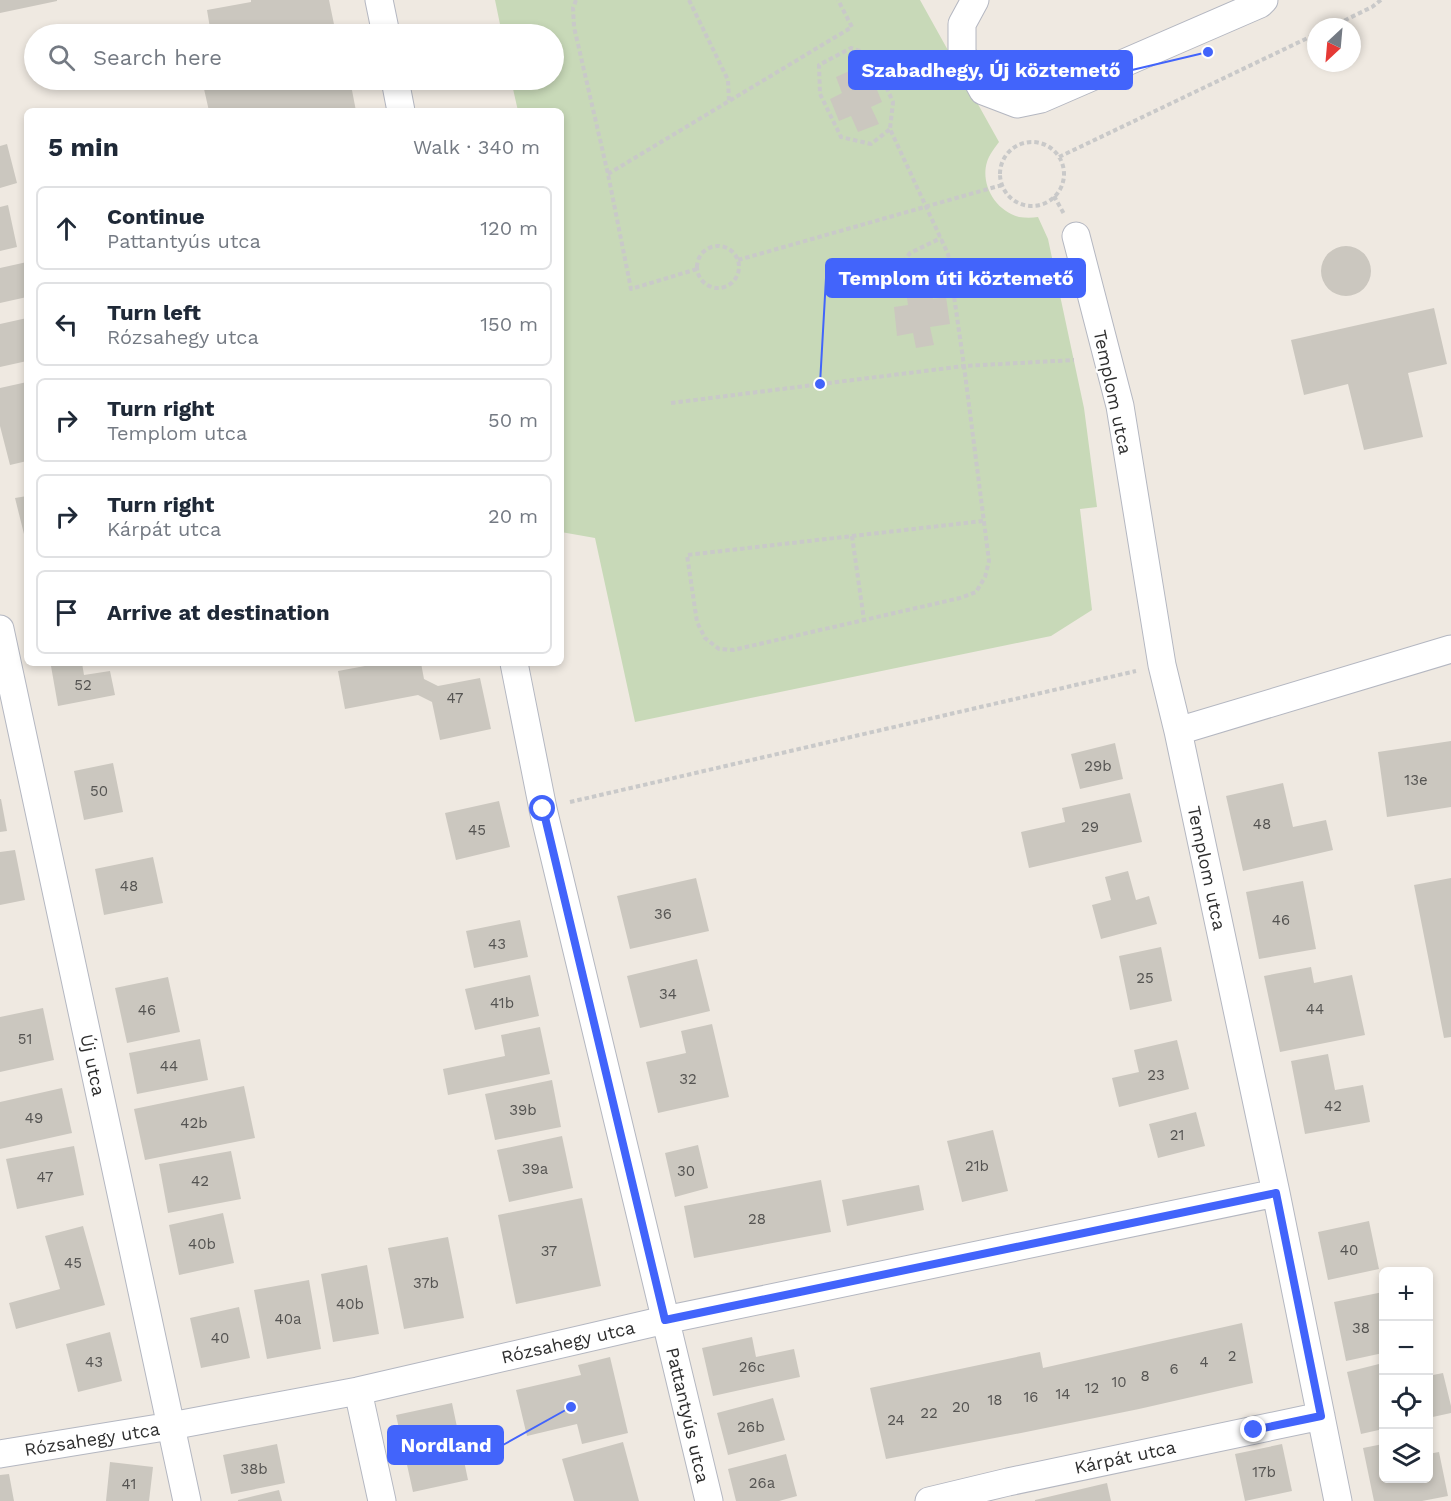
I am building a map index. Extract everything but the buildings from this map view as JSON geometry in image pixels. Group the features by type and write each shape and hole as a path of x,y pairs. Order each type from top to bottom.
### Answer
{"street":[{"path":"379,0 384,24"},
{"path":"975,0 962,24 962,52 983,91 1017,104 1041,99 1260,4 1264,0"},
{"path":"397,90 400,108"},
{"name":"Templom utca","path":"1076,236 1120,406 1161,665 1178,731 1276,1193 1338,1501"},
{"name":"Új utca","path":"0,629 187,1501"},
{"path":"1178,731 1451,649"},
{"name":"Pattantyús utca","path":"515,666 543,809 709,1501"},
{"name":"Rózsahegy utca","path":"0,1454 171,1426 358,1391 665,1320 1276,1193"},
{"path":"358,1391 382,1501"},
{"name":"Kárpát utca","path":"929,1501 1010,1492 1321,1416"}],"path":[{"path":"576,0 573,8 574,27 608,174 631,289 697,269"},
{"path":"689,0 728,80 729,101"},
{"path":"608,174 852,27 838,0"},
{"path":"1349,18 1381,0"},
{"path":"1059,157 1307,38"},
{"path":"890,129 871,144 841,137 820,94 819,65 851,48 872,55 893,102 890,129 948,254 989,561 985,577 976,592 960,598 733,650 719,649 705,638 697,622 687,555 983,521"},
{"path":"1022,143 1043,144 1059,157 1064,177 1060,188 1046,202 1025,205 1015,201 1007,194 1000,175 1001,164 1013,147 1022,143"},
{"path":"738,260 1002,185"},
{"path":"895,297 895,274 910,253 940,238"},
{"path":"710,247 730,249 740,267 738,274 729,285 723,287 709,286 703,282 697,269 700,256 710,247"},
{"path":"671,403 964,366 1074,360"},
{"path":"852,536 864,620"},
{"path":"543,809 1161,665"}],"green space":[{"path":"495,0 920,0 999,142 989,157 985,171 992,196 1003,209 1011,214 1019,217 1038,217 1048,239 1084,408 1097,507 1080,509 1092,610 1051,636 635,722 595,538 564,533 564,108 517,108 513,90 564,90 564,24 500,24"}],"place":[{"name":"Szabadhegy, Új köztemető","path":"1208,52"},
{"name":"Templom úti köztemető","path":"820,384"},
{"name":"Nordland","path":"571,1407"}],"route":[{"path":"543,809 665,1320 1276,1193 1321,1416 1254,1430"}]}
